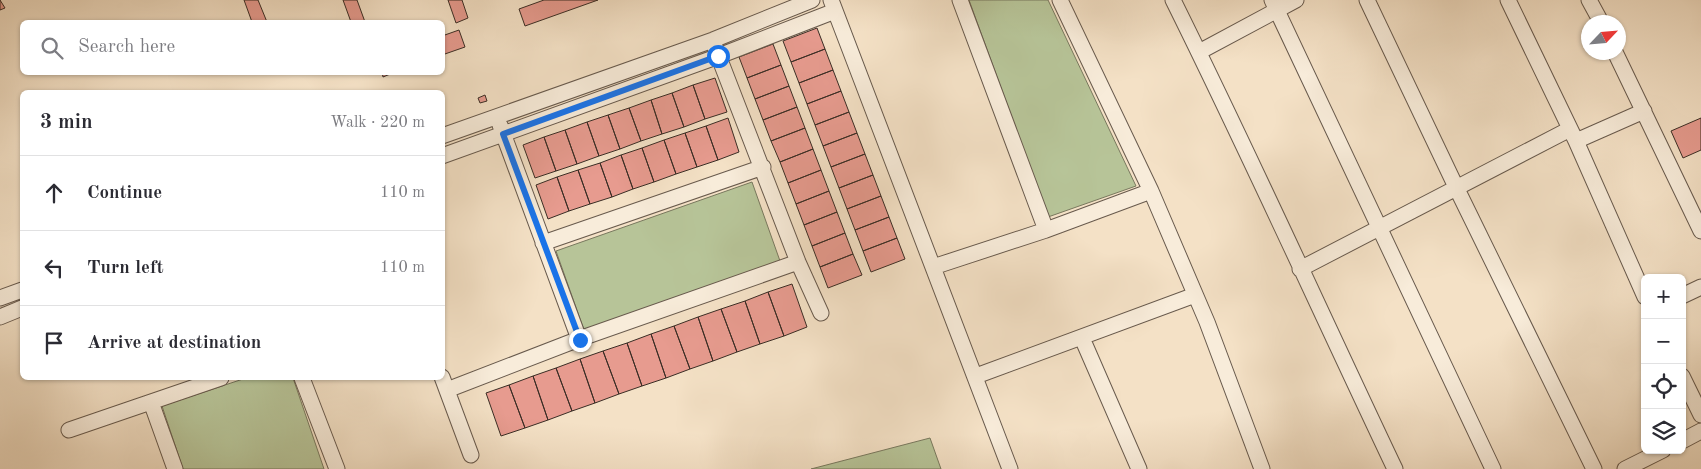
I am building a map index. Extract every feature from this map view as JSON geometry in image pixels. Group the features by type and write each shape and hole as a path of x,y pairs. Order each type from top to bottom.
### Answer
{"street":[{"path":"445,135 713,40 812,0"},
{"path":"960,0 1046,230"},
{"path":"1060,0 1151,191 1195,294 1262,469"},
{"path":"1173,0 1239,132 1300,269 1395,469"},
{"path":"1199,52 1275,5 1296,0"},
{"path":"1367,0 1594,469"},
{"path":"1508,0 1573,135 1641,288"},
{"path":"1590,0 1598,15"},
{"path":"1275,5 1493,469"},
{"path":"445,155 718,56 833,6 1010,469"},
{"path":"713,40 798,262 821,313"},
{"path":"1619,60 1701,232"},
{"path":"1300,269 1456,187 1573,135 1644,111"},
{"path":"497,117 580,340"},
{"path":"543,243 763,167"},
{"path":"934,266 1046,230 1151,191"},
{"path":"471,455 445,383 580,340 798,262"},
{"path":"1686,294 1701,287"},
{"path":"0,298 20,291"},
{"path":"976,376 1082,338 1195,294"},
{"path":"0,317 20,309"},
{"path":"1082,338 1139,469"},
{"path":"69,430 215,380"},
{"path":"303,380 337,469"},
{"path":"1686,384 1701,416"},
{"path":"151,402 175,469"},
{"path":"1686,439 1701,431"},
{"path":"1625,469 1655,454"}],"green space":[{"path":"969,0 1048,0 1136,186 1048,217"},
{"path":"752,182 780,261 584,330 556,251"},
{"path":"240,380 294,380 324,469 183,469 162,406"},
{"path":"930,438 941,469 811,469"}],"building":[{"path":"0,0 5,8 0,10"},
{"path":"244,0 258,0 266,20 251,20"},
{"path":"343,0 357,0 364,20 350,20"},
{"path":"448,0 462,0 468,18 456,23"},
{"path":"544,0 598,0 525,26 519,9"},
{"path":"817,28 825,49 791,62 783,41"},
{"path":"459,30 465,47 445,54 445,35"},
{"path":"773,44 781,65 747,78 739,57"},
{"path":"825,49 833,70 799,83 791,62"},
{"path":"781,65 789,86 755,99 747,78"},
{"path":"833,70 841,91 807,104 799,83"},
{"path":"715,78 727,112 705,119 693,85"},
{"path":"693,85 705,119 684,127 672,93"},
{"path":"789,86 797,107 763,120 755,99"},
{"path":"841,91 849,112 815,125 807,104"},
{"path":"672,93 684,127 662,134 651,100"},
{"path":"485,95 487,101 480,103 478,98"},
{"path":"651,100 662,134 641,141 629,108"},
{"path":"797,107 805,128 771,141 763,120"},
{"path":"629,108 641,141 620,149 608,115"},
{"path":"849,112 857,133 823,146 815,125"},
{"path":"608,115 620,149 599,156 587,122"},
{"path":"728,118 739,152 718,160 706,126"},
{"path":"1701,118 1701,150 1683,158 1671,131"},
{"path":"587,122 599,156 577,164 565,130"},
{"path":"706,126 718,160 697,167 685,133"},
{"path":"805,128 813,149 780,162 771,141"},
{"path":"565,130 577,164 556,171 544,137"},
{"path":"685,133 697,167 676,174 664,140"},
{"path":"857,133 865,154 831,167 823,146"},
{"path":"544,137 556,171 535,178 523,145"},
{"path":"664,140 676,174 654,182 642,148"},
{"path":"642,148 654,182 633,189 621,155"},
{"path":"813,149 821,170 788,183 780,162"},
{"path":"865,154 873,175 839,188 831,167"},
{"path":"621,155 633,189 612,197 600,163"},
{"path":"600,163 612,197 590,204 578,170"},
{"path":"578,170 590,204 569,211 557,177"},
{"path":"821,170 829,191 796,204 788,183"},
{"path":"873,175 881,196 847,209 839,188"},
{"path":"557,177 569,211 548,219 536,185"},
{"path":"829,191 837,212 804,225 796,204"},
{"path":"881,196 889,217 855,230 847,209"},
{"path":"837,212 845,233 812,246 804,225"},
{"path":"889,217 897,238 863,251 855,230"},
{"path":"845,233 853,254 820,267 812,246"},
{"path":"897,238 905,259 871,272 863,251"},
{"path":"853,254 862,275 828,288 820,267"},
{"path":"792,284 807,327 784,336 768,292"},
{"path":"768,292 784,336 760,344 745,301"},
{"path":"745,301 760,344 737,352 721,309"},
{"path":"721,309 737,352 713,361 698,317"},
{"path":"698,317 713,361 690,369 674,326"},
{"path":"674,326 690,369 666,378 651,334"},
{"path":"651,334 666,378 642,386 627,343"},
{"path":"627,343 642,386 619,394 603,351"},
{"path":"603,351 619,394 595,403 580,359"},
{"path":"580,359 595,403 572,411 556,368"},
{"path":"556,368 572,411 548,420 533,376"},
{"path":"533,376 548,420 525,428 509,385"},
{"path":"509,385 525,428 501,436 486,393"}],"route":[{"path":"580,340 503,134 718,56"}]}
